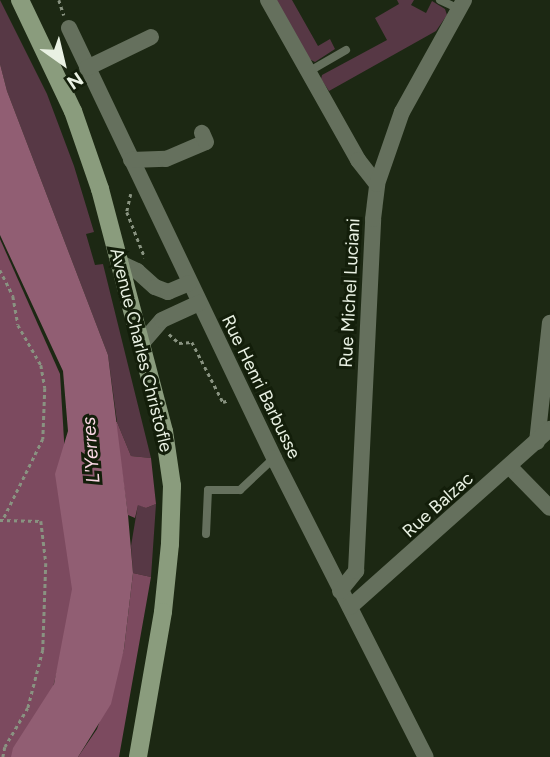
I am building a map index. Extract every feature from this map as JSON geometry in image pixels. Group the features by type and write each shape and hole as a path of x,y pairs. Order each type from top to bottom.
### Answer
{"main road":[{"name":"Avenue Charles Christofle","path":"20,0 73,111 100,189 164,431 172,486 163,612 138,757"}],"street":[{"path":"268,0 358,160 377,184"},
{"name":"Rue Michel Luciani","path":"340,591 356,571 377,184 402,112 461,5"},
{"name":"Rue Henri Barbusse","path":"69,28 247,403 426,757"},
{"path":"87,68 151,37"},
{"path":"131,160 166,159 206,142 202,132"},
{"path":"120,263 168,292 190,282"},
{"path":"142,343 162,320 199,303"},
{"path":"537,442 550,323"},
{"name":"Rue Balzac","path":"350,607 550,429"},
{"path":"510,467 550,508"}],"lane":[{"path":"440,0 461,5"},
{"path":"308,72 346,50"},
{"path":"206,534 208,490 240,489 274,458"}],"path":[{"path":"143,186 131,194 127,212 150,272 146,280"},
{"path":"0,270 13,296 18,324 41,365 46,388 43,439 2,519 41,521 46,563 43,650 28,708 5,747 3,757"},
{"path":"162,320 174,341 192,342 223,402 238,397 242,405 247,403"}],"shaded area":[{"path":"0,0 47,94 74,166 94,232 86,234 95,265 103,264 151,458 131,456 117,422 108,355 7,91 0,64"},
{"path":"276,0 292,0 318,46 330,39 335,49 315,62 309,59"},
{"path":"397,0 414,0 411,5 426,13 432,1 445,9 447,15 436,31 329,91 321,79 322,75 387,40 375,18 399,4"},
{"path":"0,239 60,374 74,604 50,699 17,757 0,757"},
{"path":"115,422 131,456 151,458 156,504 146,508 138,505 135,518 128,515"},
{"path":"138,504 146,508 156,504 151,577 133,573 131,546"},
{"path":"133,573 151,577 119,757 78,757 97,729 124,649"}],"water":[{"name":"L'Yerres","path":"0,64 7,91 108,355 128,515 133,573 124,649 111,704 78,757 11,757 13,748 54,684 72,589 55,474 68,431 63,371 0,235"}]}
